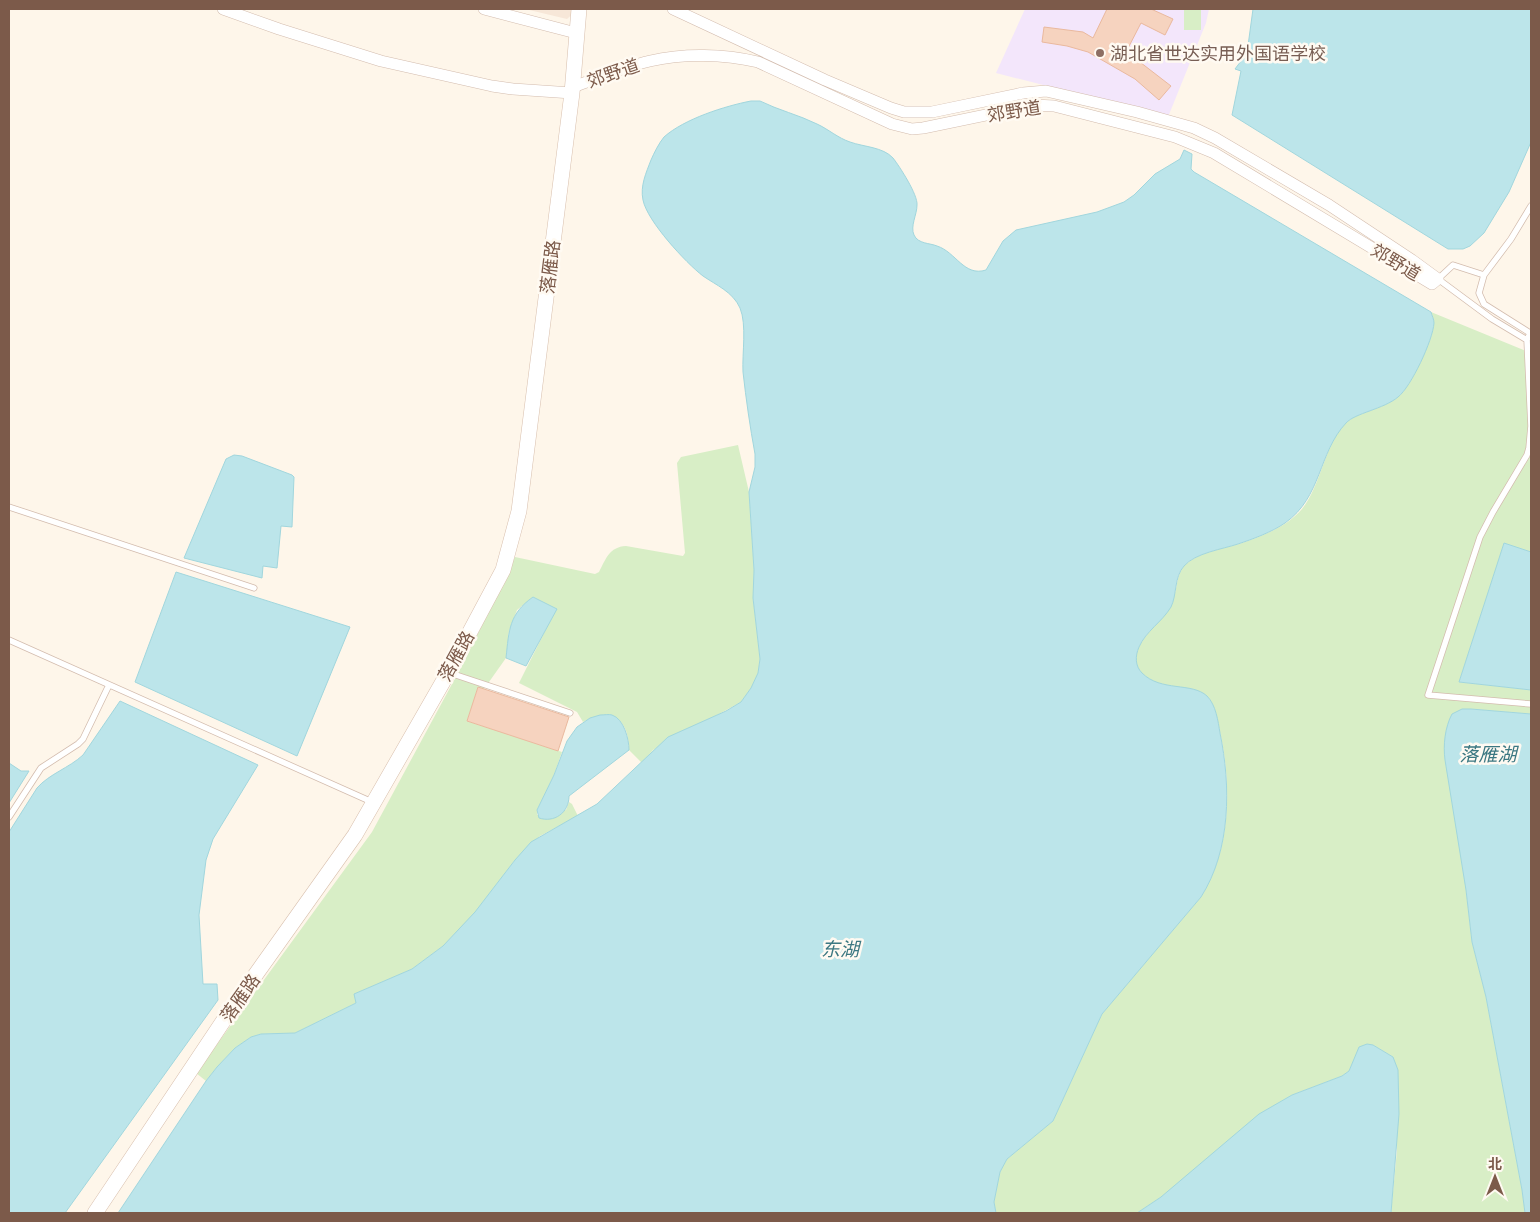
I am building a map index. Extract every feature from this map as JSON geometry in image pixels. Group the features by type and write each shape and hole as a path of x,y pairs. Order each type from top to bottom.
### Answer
{"street":[{"name":"郊野道","path":"223,9 279,30 381,61 513,89 573,90 651,61 683,56 724,56 758,62 892,124 912,129 1034,105 1054,106 1175,137 1214,152 1432,284 1438,279"},
{"path":"484,9 576,33"},
{"name":"落雁路","path":"95,1213 234,1005 356,835 448,673 503,570 519,512 573,90 579,9"},
{"path":"673,9 825,80 904,112 932,112 1023,93 1046,91 1137,112 1194,128 1215,138 1328,205 1438,279"}],"lane":[{"path":"1531,206 1511,239 1484,275 1479,293 1484,304 1530,334 1527,340 1529,448 1527,455 1480,537 1428,695 1531,704"},
{"name":"郊野道","path":"1438,279 1453,265 1484,275"},
{"path":"1438,279 1492,319 1527,340"},
{"path":"9,507 254,588"},
{"path":"9,640 374,802"},
{"path":"448,673 570,713"},
{"path":"9,817 41,768 83,739 110,685"}],"shaded area":[{"path":"525,9 578,9 567,19"},
{"name":"湖北省世达实用外国语学校","path":"1025,9 1209,9 1206,23 1168,117 996,73"}],"green space":[{"path":"1184,9 1201,9 1201,30 1184,30"},
{"path":"1431,312 1531,353 1531,552 1504,544 1459,682 1531,690 1531,714 1471,709 1466,890 1472,942 1486,997 1525,1213 1391,1213 1397,1150 1393,1057 1373,1045 1342,1076 1292,1095 1161,1197 1137,1213 996,1213 994,1202 1000,1172 1007,1159 1053,1121 1102,1014 1201,897 1211,879 1218,860 1226,820 1227,778 1215,711 1208,697 1193,690 1156,683 1144,675 1138,668 1136,661 1140,645 1170,607 1175,595 1180,572 1186,564 1204,554 1239,544 1273,531 1289,521 1302,509 1314,489 1333,441 1347,422 1392,401 1409,384 1424,354 1431,334 1433,317"},
{"path":"738,445 749,492 754,570 753,598 760,659 758,673 751,688 741,702 653,750 642,763 629,750 626,730 616,718 602,716 583,722 577,712 519,683 556,609 533,597 517,610 509,631 506,658 484,689 478,687 467,721 562,752 554,775 537,810 537,815 566,810 569,802 578,816 540,836 515,860 475,913 443,946 412,969 355,994 356,1003 295,1033 261,1034 251,1037 235,1048 206,1081 196,1073 372,832 465,660 515,557 595,574 599,572 609,554 620,547 626,546 683,556 685,553 677,463 681,457"}],"water":[{"path":"1253,9 1531,9 1531,142 1509,192 1484,233 1470,246 1463,249 1448,249 1232,115 1241,71 1235,69 1247,53"},
{"name":"东湖","path":"751,101 760,101 810,121 855,144 879,149 889,154 904,174 917,200 913,228 916,238 921,242 944,249 972,270 986,270 1003,241 1016,230 1097,212 1124,202 1134,195 1155,174 1180,159 1184,150 1192,154 1191,169 1194,172 1431,312 1434,323 1430,340 1415,374 1403,392 1385,405 1356,416 1346,423 1330,448 1306,501 1285,523 1256,538 1202,555 1184,566 1177,581 1171,607 1139,647 1136,661 1142,673 1158,683 1201,692 1207,696 1215,708 1224,753 1227,796 1226,817 1218,859 1211,879 1201,897 1102,1014 1053,1121 1007,1159 1000,1172 994,1202 996,1213 118,1213 206,1081 235,1048 251,1037 261,1034 295,1033 356,1003 354,994 412,969 443,946 475,912 531,842 597,804 668,737 726,711 741,702 751,688 758,673 760,659 753,598 754,570 749,492 755,467 755,454 743,372 744,331 742,315 737,302 724,289 696,270 668,241 646,209 642,195 647,170 655,151 664,137 672,130 705,114"},
{"path":"234,455 242,456 294,477 292,527 281,526 277,568 263,566 262,578 184,558 226,459"},
{"path":"1504,543 1531,552 1531,690 1459,682"},
{"path":"176,572 350,627 297,756 135,682"},
{"path":"533,597 557,609 526,666 506,658 510,631 515,616 525,603"},
{"path":"120,701 258,765 213,839 206,860 199,915 203,984 217,984 218,1000 65,1213 9,1213 9,832 37,788 83,755"},
{"name":"落雁湖","path":"1462,709 1531,714 1531,1213 1525,1213 1486,997 1472,942 1466,890 1445,760 1444,742 1446,730 1452,714"},
{"path":"600,715 612,715 620,721 627,735 629,750 569,796 566,807 560,815 550,819 539,818 537,810 554,775 567,741 577,727 590,718"},
{"path":"9,763 21,771 29,771 9,803"},
{"path":"1367,1044 1373,1045 1393,1057 1398,1070 1399,1114 1391,1213 1137,1213 1161,1197 1259,1114 1292,1095 1342,1076 1349,1071 1359,1047"}],"building":[{"path":"1107,9 1151,9 1173,19 1165,35 1141,23 1125,54 1136,59 1171,86 1159,100 1135,79 1088,52 1042,42 1044,27 1083,32 1093,38"},
{"path":"478,687 569,717 558,751 467,721"}],"place":[{"name":"湖北省世达实用外国语学校","path":"1100,53"}]}
